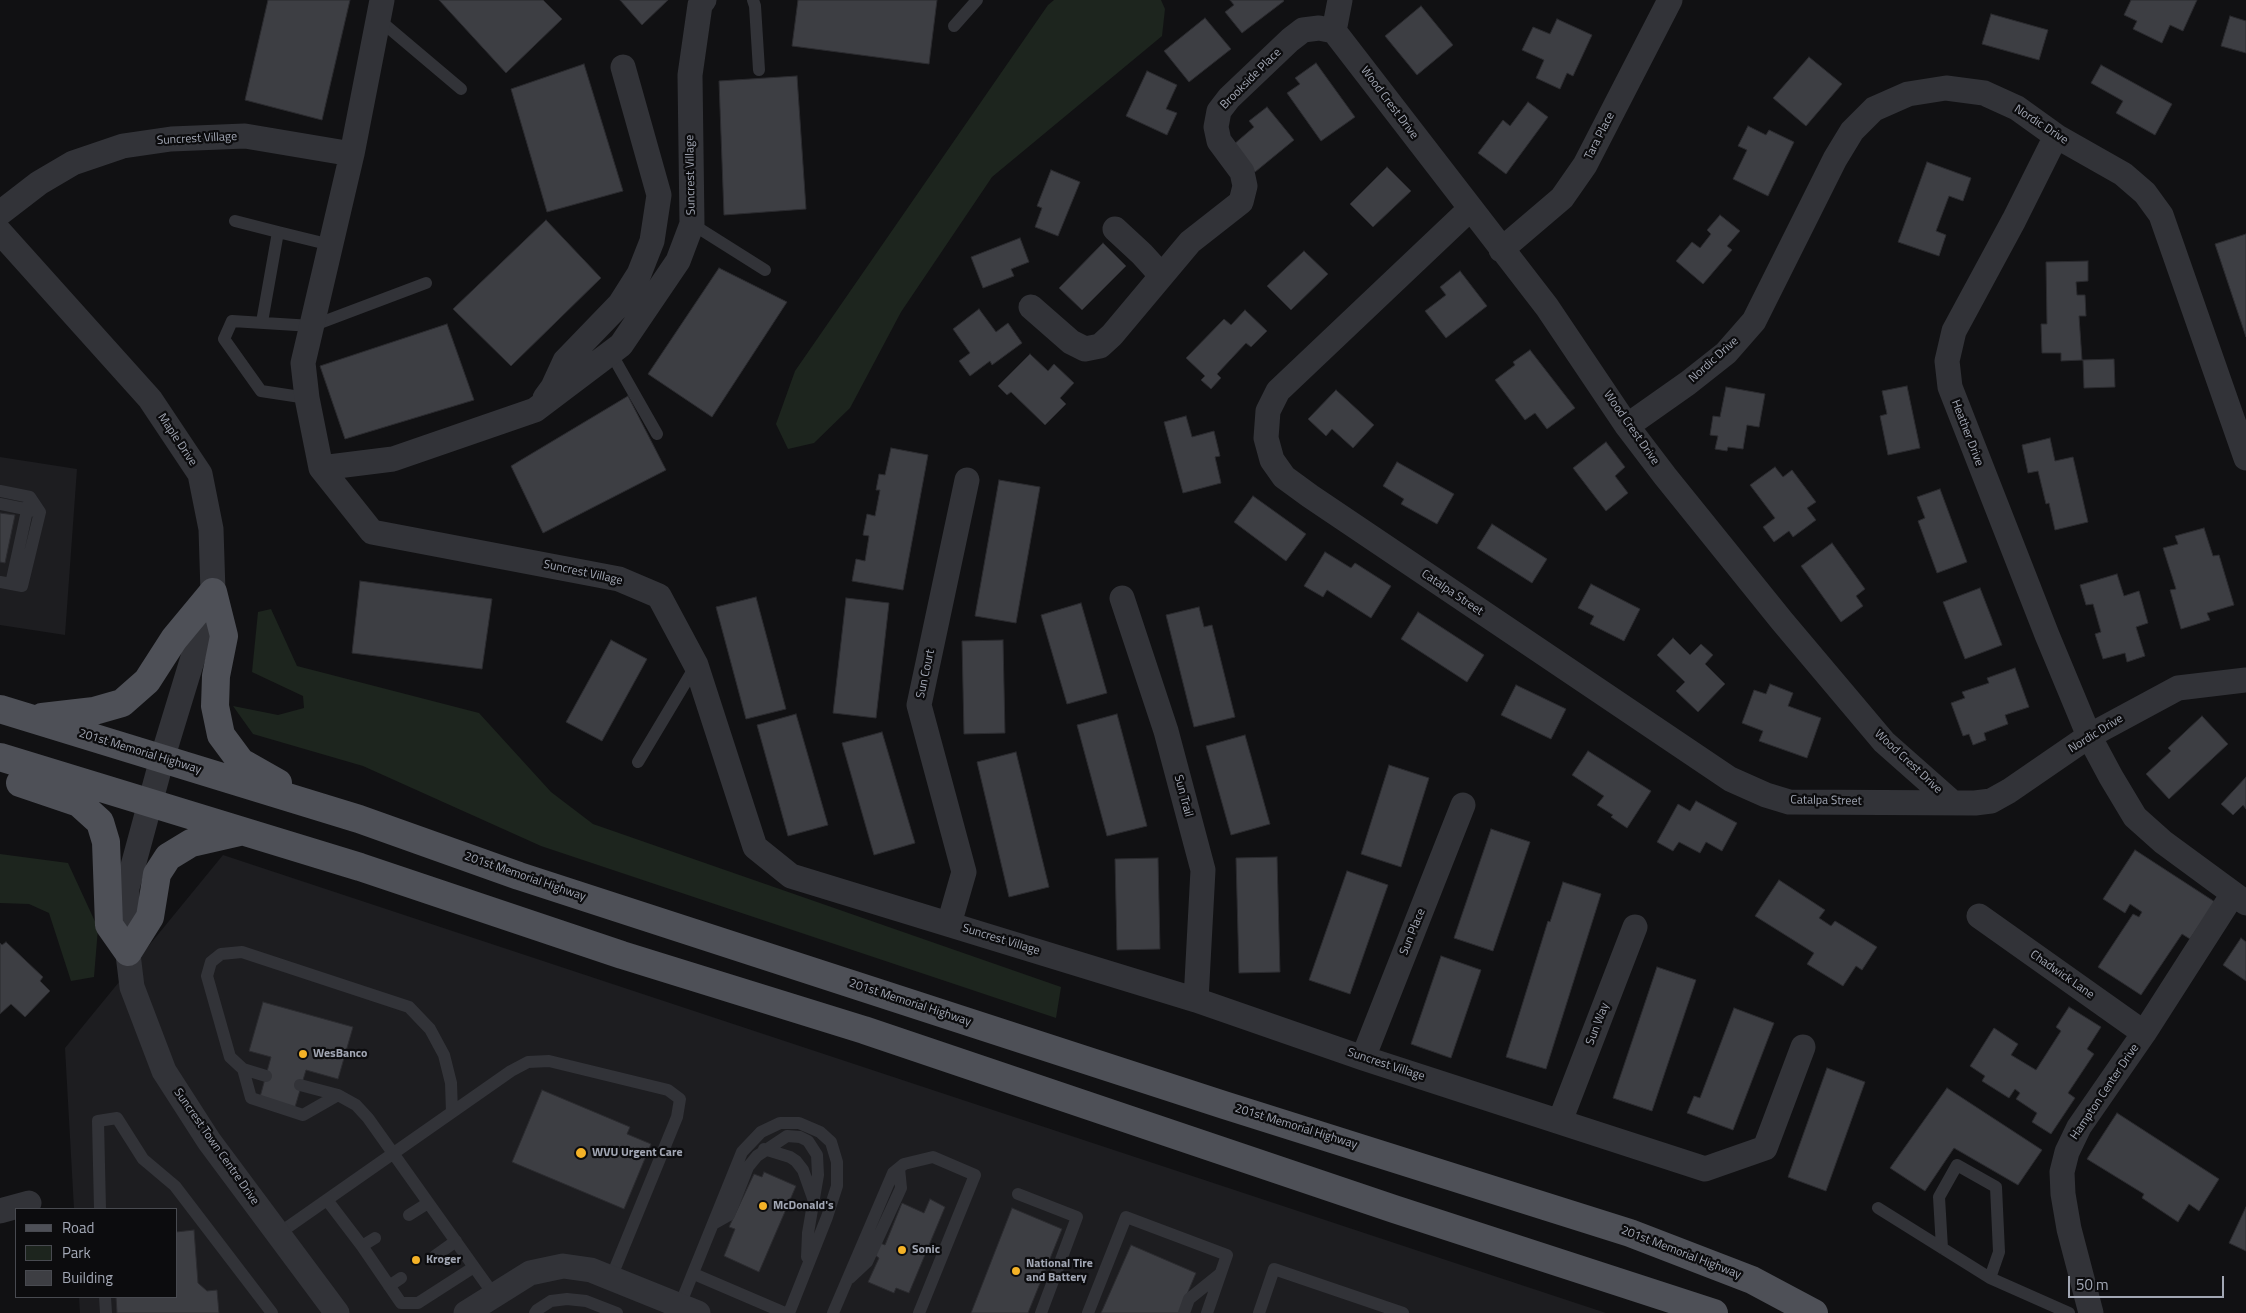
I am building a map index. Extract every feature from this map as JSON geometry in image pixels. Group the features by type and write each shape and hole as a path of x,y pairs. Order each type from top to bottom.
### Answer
{"main road":[{"path":"28,717 94,711 122,703 147,681 174,639 213,592"},
{"path":"213,592 224,636 216,676 214,706 221,735 241,762 290,790 359,819"},
{"name":"201st Memorial Highway","path":"0,709 359,819 519,876 1215,1102 1630,1233 1752,1280 1814,1313"},
{"path":"0,757 360,867 622,955 864,1030 1394,1209 1714,1313"},
{"path":"0,776 79,802 100,822 106,842 109,925 128,952 150,917 157,874 168,857 191,843 240,831"}],"street":[{"name":"Suncrest Village","path":"321,468 393,460 536,410 621,345 678,261 692,224 690,75 700,5 704,0"},
{"path":"1334,31 1340,0"},
{"name":"Tara Place","path":"1501,250 1562,198 1585,165 1670,0"},
{"name":"Suncrest Village","path":"379,9 352,154 303,363 307,398 321,468 372,532 620,579 659,596 696,665 755,847 791,876 1196,1000 1363,1058 1705,1169 1765,1148 1803,1048"},
{"name":"Brookside Place","path":"1031,307 1071,342 1085,348 1100,346 1112,335 1160,275 1190,242 1241,202 1245,186 1242,172 1219,141 1216,127 1219,111 1236,92 1303,30 1319,28 1334,31"},
{"name":"Wood Crest Drive","path":"1334,31 1501,250 1547,307 1627,426 1714,537 1884,742 1953,803"},
{"path":"536,410 553,387 565,361 620,304 639,274 652,241 660,195 623,67"},
{"name":"Nordic Drive","path":"1627,426 1688,383 1726,353 1754,321 1835,159 1852,131 1874,109 1908,94 1946,88 1984,93 2017,108 2056,136 2123,174 2145,193 2161,216 2246,458"},
{"name":"Suncrest Village","path":"0,213 38,183 73,163 124,146 171,139 245,136 352,154"},
{"name":"Heather Drive","path":"2056,136 2014,220 1954,332 1947,361 1950,386 1956,406 2046,634 2089,736 2135,817 2163,842 2240,898"},
{"name":"Catalpa Street","path":"1470,209 1278,391 1268,412 1266,438 1272,460 1284,477 1480,612 1730,779 1766,795 1789,802 1953,803"},
{"path":"1115,229 1142,254 1160,275"},
{"name":"Maple Drive","path":"0,232 150,399 200,474 211,529 213,592 162,759"},
{"name":"Sun Court","path":"949,924 964,872 919,705 966,480"},
{"name":"Sun Trail","path":"1122,598 1166,731 1203,870 1196,1000"},
{"name":"Nordic Drive","path":"1953,803 1991,800 2009,791 2089,736 2178,688 2246,680"},
{"name":"Suncrest Town Centre Drive","path":"162,759 127,888 128,952 132,987 164,1071 210,1141 337,1313"},
{"name":"Sun Place","path":"1363,1058 1463,805"},
{"name":"Hampton Center Drive","path":"2091,1313 2069,1229 2063,1194 2062,1172 2067,1152 2079,1127 2240,898"},
{"name":"Chadwick Lane","path":"1979,916 2144,1033"},
{"name":"Sun Way","path":"1560,1121 1635,927"},
{"path":"0,1211 29,1203"},
{"path":"466,1313 530,1273 563,1266 591,1270 676,1308"}],"lane":[{"path":"753,0 756,6 759,70"},
{"path":"954,26 977,0"},
{"path":"379,9 461,89"},
{"path":"235,221 331,245"},
{"path":"692,224 765,270"},
{"path":"262,322 278,232"},
{"path":"307,398 261,391 224,339 232,321 312,326 426,283"},
{"path":"611,353 657,434"},
{"path":"0,491 32,506"},
{"path":"0,504 32,506"},
{"path":"6,583 22,586 32,506"},
{"path":"638,762 696,665"},
{"path":"266,1076 244,1069 230,1057 207,976 211,962 221,954 242,952 409,1007 430,1029 444,1055 451,1083 452,1112"},
{"path":"278,1234 511,1071 528,1062 549,1061 668,1090 680,1099 677,1117 611,1278"},
{"path":"244,1069 251,1098 303,1115 338,1096"},
{"path":"300,1085 338,1096 356,1105 368,1118 494,1295"},
{"path":"100,1208 98,1121 117,1118 143,1159 175,1186 272,1313"},
{"path":"676,1308 694,1274 742,1152 761,1132 780,1123 799,1123 820,1132 831,1142 837,1162 837,1186 827,1217 789,1313"},
{"path":"713,1224 729,1214 748,1167 764,1150 787,1136 800,1137 808,1141 817,1155 818,1175 815,1203 808,1233 807,1267"},
{"path":"764,1150 790,1157 796,1161 803,1170 815,1203"},
{"path":"833,1313 893,1173 904,1164 933,1157 974,1175 919,1313"},
{"path":"1942,1248 1939,1196 1957,1166 1996,1187 1999,1252 1990,1278"},
{"path":"1018,1194 1077,1217 1041,1313"},
{"path":"327,1200 362,1246 401,1303 418,1303 474,1267"},
{"path":"409,1215 428,1202"},
{"path":"1878,1208 1990,1278 2069,1313"},
{"path":"1088,1313 1126,1217 1228,1255 1206,1313"},
{"path":"362,1246 375,1238"},
{"path":"435,1256 456,1241"},
{"path":"1259,1313 1274,1268 1403,1313"},
{"path":"694,1274 785,1313"},
{"path":"1184,1313 1189,1299 1221,1274"},
{"path":"389,1286 402,1278"},
{"path":"105,1298 106,1313"},
{"path":"535,1313 536,1310 551,1301 567,1299 586,1301 617,1313"}],"shaded area":[{"path":"0,457 77,469 65,635 0,625"},
{"path":"223,855 1606,1313 80,1313 79,1298 178,1298 178,1208 74,1208 65,1048"}],"green space":[{"path":"1054,0 1161,0 1165,9 1162,36 992,177 901,312 850,408 814,443 788,449 776,424 795,371 1048,5"},
{"path":"271,609 297,666 479,713 551,792 593,824 1061,987 1056,1018 541,846 363,766 253,734 233,706 278,715 304,708 303,696 252,672 258,612"},
{"path":"0,854 68,863 98,928 94,977 71,981 49,913 29,904 0,903"}],"building":[{"path":"268,0 350,0 322,120 245,100"},
{"path":"439,0 543,0 562,19 506,73"},
{"path":"620,0 668,0 642,25"},
{"path":"798,0 937,0 929,64 792,46"},
{"path":"1230,0 1284,1 1242,33 1225,12 1234,5"},
{"path":"2131,0 2197,0 2183,31 2170,25 2162,43 2133,29 2137,21 2124,15"},
{"path":"1421,6 1453,45 1417,75 1385,36"},
{"path":"1991,14 2048,30 2039,60 1982,44"},
{"path":"2230,16 2246,21 2246,53 2221,46"},
{"path":"1205,18 1231,49 1189,82 1164,51"},
{"path":"1557,19 1592,35 1573,76 1567,73 1560,89 1536,78 1544,60 1522,50 1533,27 1550,34"},
{"path":"1809,57 1842,84 1806,126 1773,98"},
{"path":"1316,63 1355,117 1321,141 1287,93 1300,84 1295,78"},
{"path":"584,64 623,191 547,212 511,89"},
{"path":"2101,65 2172,104 2155,135 2116,113 2123,101 2091,83"},
{"path":"1147,71 1177,85 1166,109 1177,113 1167,135 1126,116"},
{"path":"797,76 806,209 724,215 719,81"},
{"path":"1528,102 1548,117 1506,174 1478,153 1503,120 1510,126"},
{"path":"1267,107 1294,140 1255,172 1233,145 1254,127 1249,121"},
{"path":"1748,126 1766,135 1769,130 1794,142 1768,196 1733,179 1747,150 1738,146"},
{"path":"1927,162 1971,178 1963,201 1949,196 1936,231 1946,235 1939,256 1898,242"},
{"path":"1387,167 1411,191 1373,227 1350,204"},
{"path":"1051,170 1080,182 1058,236 1035,227 1042,208 1037,206"},
{"path":"1720,215 1740,231 1727,246 1732,250 1703,284 1676,261 1692,242 1700,248 1711,234 1707,230"},
{"path":"546,220 601,278 511,366 453,309"},
{"path":"2246,234 2246,337 2215,244"},
{"path":"1020,238 1029,262 1011,269 1014,276 983,288 971,257"},
{"path":"1103,243 1126,266 1082,310 1059,288"},
{"path":"1304,251 1328,274 1291,310 1267,286"},
{"path":"2088,261 2088,281 2076,282 2077,295 2085,295 2086,316 2079,316 2082,360 2114,359 2115,387 2084,388 2083,360 2061,361 2061,353 2042,353 2041,324 2047,324 2046,262"},
{"path":"719,268 787,302 712,417 648,374"},
{"path":"1460,271 1487,306 1446,338 1425,311 1446,295 1440,287"},
{"path":"979,309 996,332 1008,323 1022,343 992,365 990,361 970,376 959,361 970,353 953,329"},
{"path":"1245,310 1267,331 1251,347 1246,343 1217,374 1221,378 1211,389 1201,380 1205,376 1186,358 1224,319 1231,325"},
{"path":"447,324 474,400 345,439 320,366"},
{"path":"1530,350 1575,408 1547,429 1535,413 1525,420 1495,380 1515,365 1513,362"},
{"path":"1030,354 1048,371 1054,364 1074,383 1060,398 1066,404 1045,425 1011,392 1007,395 998,386"},
{"path":"1907,386 1920,448 1888,455 1880,416 1887,414 1882,391"},
{"path":"1726,387 1765,394 1759,427 1747,425 1743,449 1728,447 1727,451 1715,449 1718,436 1710,435 1713,416 1720,417"},
{"path":"1336,390 1374,425 1353,448 1332,429 1326,436 1308,419"},
{"path":"628,396 666,470 543,533 511,466"},
{"path":"1186,416 1192,437 1214,431 1220,456 1215,457 1221,483 1183,493 1164,422"},
{"path":"2050,438 2055,461 2073,457 2088,522 2055,530 2049,503 2046,504 2038,471 2028,473 2022,445"},
{"path":"1606,442 1625,467 1615,476 1628,493 1606,511 1573,468"},
{"path":"891,448 928,455 903,590 852,581 856,559 865,561 869,536 863,535 867,514 875,516 880,490 876,490 879,474 885,475"},
{"path":"1397,462 1454,494 1437,524 1401,504 1404,499 1383,486"},
{"path":"1775,467 1783,477 1792,470 1816,502 1807,508 1816,520 1793,537 1789,531 1774,542 1763,527 1775,518 1750,485"},
{"path":"999,480 1040,487 1016,623 975,616"},
{"path":"1940,489 1967,562 1937,573 1918,521 1925,518 1917,497"},
{"path":"1253,496 1306,534 1286,561 1234,522"},
{"path":"0,513 15,515 5,563 0,562"},
{"path":"1492,524 1547,559 1532,583 1477,548"},
{"path":"2204,528 2213,556 2219,555 2234,605 2207,613 2210,620 2181,629 2170,590 2176,589 2163,548 2178,544 2175,536"},
{"path":"1832,543 1865,589 1856,596 1863,606 1841,622 1801,566"},
{"path":"1325,552 1351,568 1355,563 1391,586 1371,618 1327,590 1323,597 1304,586"},
{"path":"2117,574 2124,596 2139,591 2148,623 2136,627 2145,656 2127,662 2125,653 2103,659 2095,634 2101,632 2093,604 2086,605 2080,585"},
{"path":"360,581 492,599 482,669 352,653"},
{"path":"1591,584 1640,609 1624,641 1590,624 1594,616 1578,608"},
{"path":"1980,588 2002,645 1965,659 1943,602"},
{"path":"756,597 786,709 746,719 716,607"},
{"path":"846,598 889,603 876,718 833,713"},
{"path":"1081,603 1107,693 1067,704 1041,615"},
{"path":"1199,607 1204,627 1212,625 1235,717 1194,727 1166,615"},
{"path":"1418,612 1484,655 1467,682 1401,639"},
{"path":"1673,638 1690,655 1701,644 1713,655 1705,664 1725,684 1698,712 1676,691 1685,682 1657,655"},
{"path":"611,640 647,659 602,741 566,722"},
{"path":"1003,640 1005,733 964,734 962,641"},
{"path":"2015,668 2029,707 2005,715 2008,724 1984,733 1986,740 1973,745 1969,734 1963,736 1951,703 1965,698 1962,692 1989,683 1987,678"},
{"path":"1770,684 1793,693 1788,706 1821,718 1807,758 1759,741 1763,731 1742,723 1754,690 1766,694"},
{"path":"1516,685 1566,709 1551,739 1501,715"},
{"path":"796,714 828,825 788,836 757,725"},
{"path":"1117,714 1147,826 1107,836 1077,725"},
{"path":"2202,716 2228,744 2169,799 2146,774 2171,751 2168,748"},
{"path":"882,732 915,843 874,855 842,743"},
{"path":"1245,735 1270,824 1231,835 1206,746"},
{"path":"1588,751 1651,791 1627,828 1611,817 1613,815 1597,805 1604,796 1572,775"},
{"path":"1016,752 1049,887 1009,897 977,762"},
{"path":"1389,765 1429,778 1401,867 1361,854"},
{"path":"2246,777 2246,809 2243,805 2233,815 2221,804"},
{"path":"1696,801 1737,823 1722,851 1706,842 1700,853 1679,842 1673,851 1657,842 1678,804 1690,811"},
{"path":"1491,829 1530,842 1493,951 1454,938"},
{"path":"2135,850 2215,902 2190,939 2182,934 2141,995 2098,967 2133,914 2139,917 2142,912 2130,904 2125,913 2103,899"},
{"path":"1277,857 1280,972 1239,973 1236,858"},
{"path":"1158,858 1160,949 1117,950 1115,859"},
{"path":"1347,871 1388,885 1350,994 1309,980"},
{"path":"1779,880 1825,910 1819,918 1831,926 1835,921 1877,947 1862,970 1856,966 1843,986 1807,964 1814,953 1755,916"},
{"path":"1563,882 1601,894 1546,1069 1506,1057 1548,921 1550,922"},
{"path":"2241,938 2246,942 2246,981 2223,965"},
{"path":"6,942 43,977 40,981 50,991 25,1017 11,1004 0,1014 0,943 2,945"},
{"path":"1441,956 1481,970 1451,1058 1411,1044"},
{"path":"1657,967 1696,980 1652,1111 1613,1098"},
{"name":"WesBanco","path":"263,1002 353,1027 338,1079 306,1070 295,1107 260,1097 271,1057 249,1051"},
{"path":"2069,1007 2101,1027 2087,1049 2094,1054 2068,1093 2075,1098 2051,1134 2032,1122 2037,1113 2016,1099 2020,1093 2015,1089 2009,1098 1982,1081 1985,1076 1970,1066 1994,1028 2018,1044 2011,1055 2036,1070 2061,1031 2056,1027"},
{"path":"1734,1008 1774,1023 1733,1130 1687,1113 1694,1096 1700,1098"},
{"path":"1827,1068 1865,1082 1826,1191 1788,1177"},
{"path":"1947,1088 2042,1150 2018,1185 1954,1148 1925,1191 1890,1168"},
{"name":"WVU Urgent Care","path":"542,1090 630,1127 627,1134 651,1144 624,1209 512,1162"},
{"path":"2117,1113 2219,1179 2199,1211 2189,1204 2178,1222 2142,1198 2144,1194 2087,1159"},
{"name":"McDonald's","path":"764,1172 796,1186 759,1272 724,1256 735,1229 729,1227 754,1174 762,1177"},
{"name":"Sonic","path":"930,1199 945,1207 909,1293 896,1288 894,1293 868,1282 879,1258 875,1255 880,1243 885,1245 902,1203 924,1213"},
{"path":"2246,1207 2246,1251 2229,1243"},
{"name":"National Tire and Battery","path":"1012,1208 1062,1229 1028,1313 971,1313"},
{"path":"194,1230 198,1283 207,1291 217,1290 219,1313 117,1313 116,1298 178,1298 178,1232"},
{"path":"1131,1245 1196,1273 1179,1313 1101,1313"}],"place":[{"name":"WesBanco","path":"303,1054"},
{"name":"WVU Urgent Care","path":"581,1153"},
{"name":"McDonald's","path":"763,1206"},
{"name":"Sonic","path":"902,1250"},
{"name":"Kroger","path":"416,1260"},
{"name":"National Tire and Battery","path":"1016,1271"}]}
